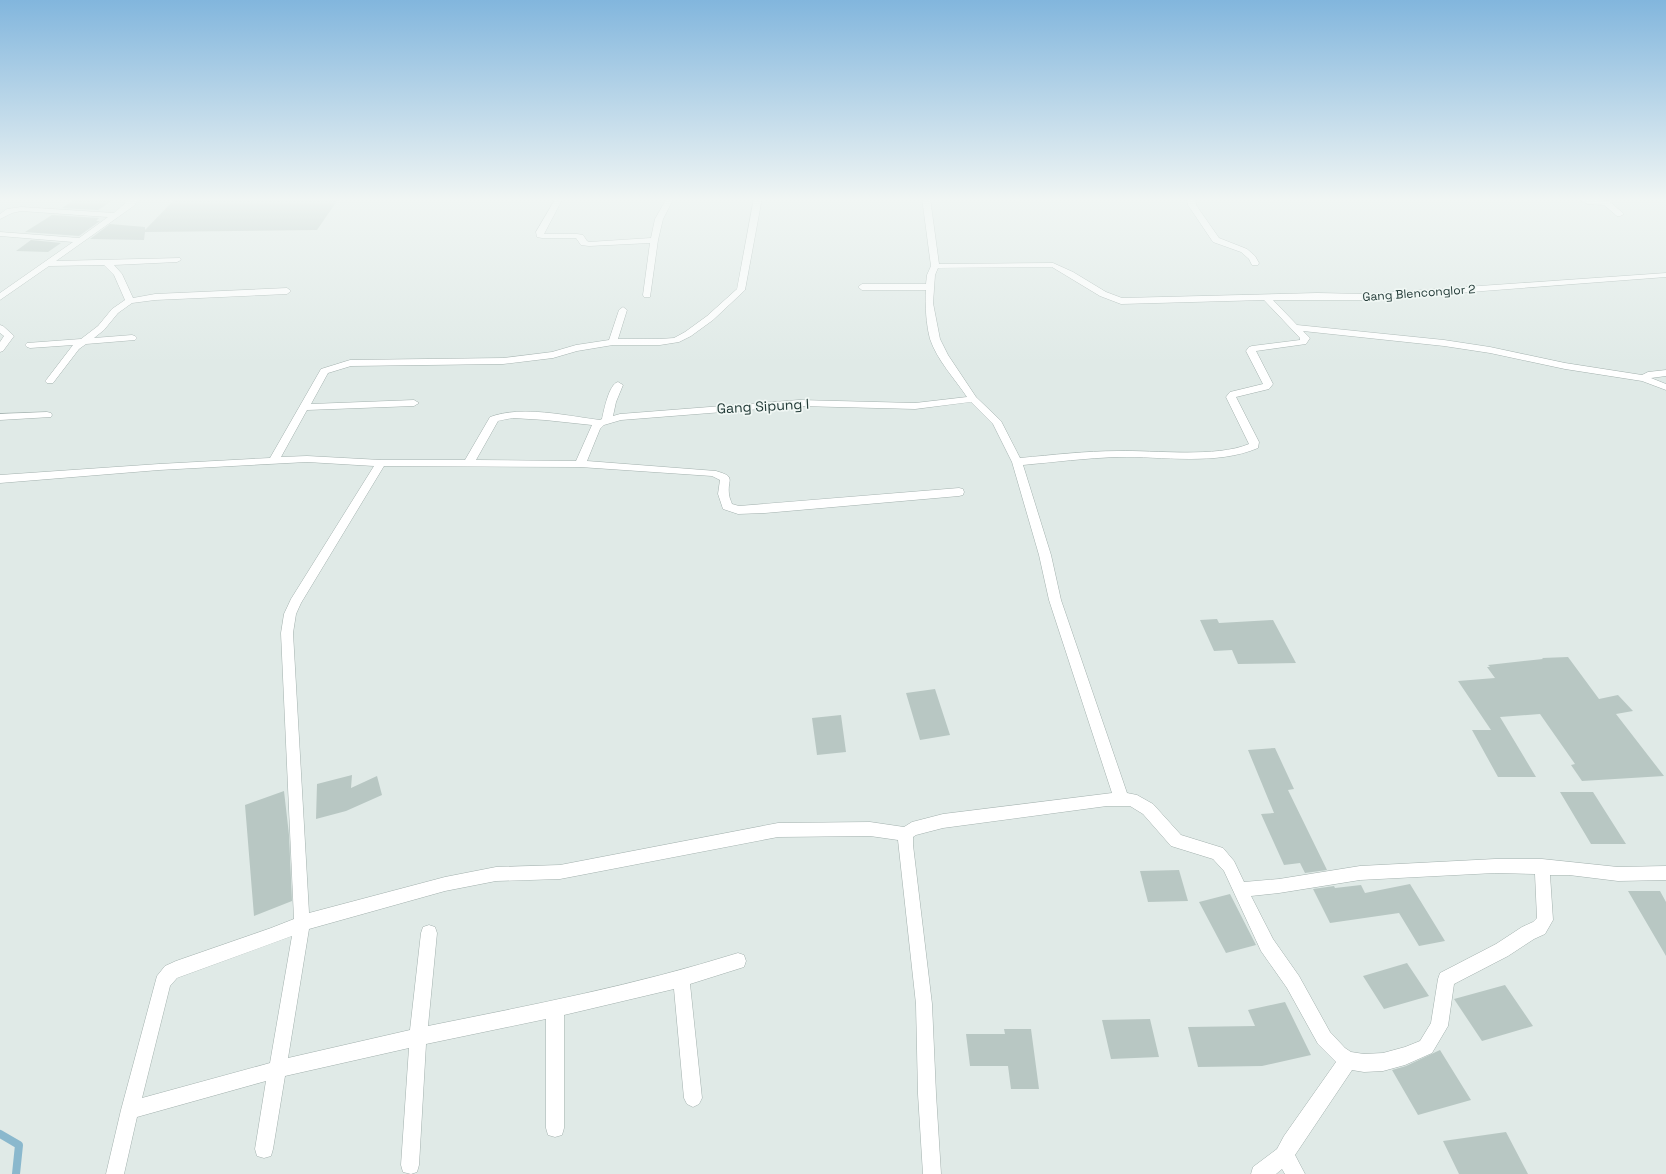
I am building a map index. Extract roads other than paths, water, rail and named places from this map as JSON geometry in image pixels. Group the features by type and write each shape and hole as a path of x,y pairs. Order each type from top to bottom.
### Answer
{"street":[{"path":"0,297 63,253"},
{"path":"647,295 652,253"},
{"path":"274,460 324,371 350,363 503,361 553,355 576,348 613,342 660,342 676,340 688,334 710,318 741,290 749,253"},
{"path":"934,253 936,266 931,275 929,302 930,320 935,339 973,399 997,423 1017,462 1045,555 1055,600 1121,798"},
{"path":"1247,253 1254,258 1255,263"},
{"path":"48,264 177,260"},
{"path":"106,263 112,266 130,301"},
{"name":"Gang Blenconglor 2","path":"936,266 1053,265 1062,269 1097,292 1121,301 1318,296 1376,297 1530,284 1666,275"},
{"path":"862,287 930,287"},
{"path":"50,381 76,347 101,328 115,311 130,301 165,297 287,291"},
{"path":"1017,462 1117,454 1186,455 1241,452 1250,449 1254,446 1254,442 1231,397 1233,394 1266,387 1268,384 1261,368 1251,352 1252,349 1303,342 1305,338 1267,298"},
{"path":"613,342 624,310"},
{"path":"1294,327 1444,343 1490,350 1565,366 1644,378 1666,387"},
{"path":"0,328 9,336 0,349"},
{"path":"30,345 84,340 132,338"},
{"path":"1644,378 1648,375 1666,373"},
{"path":"580,464 595,428 604,422 618,385"},
{"name":"Gang Sipung I","path":"468,464 494,420 501,416 541,416 604,422 620,417 799,402 915,406 973,399"},
{"path":"305,406 414,403"},
{"path":"0,417 47,415"},
{"path":"0,479 307,459 381,463 580,464 712,474 722,476 725,480 723,494 727,506 738,510 959,492"},
{"path":"264,1149 279,1069 302,923 287,633 289,621 295,602 381,463"},
{"path":"932,1174 927,1094 924,1004 905,853 906,834 912,829 943,821 1121,798 1132,800 1148,809 1176,841 1218,853 1229,866 1267,945 1289,976 1324,1038 1338,1054 1348,1060 1364,1062 1383,1062 1426,1048 1441,1022 1446,979 1502,950 1543,925 1545,920 1542,866"},
{"path":"115,1174 163,982 171,972 182,967 272,936 302,923 445,884 496,874 568,870 607,864 778,830 870,829 906,834"},
{"path":"1240,890 1279,886 1360,873 1495,866 1542,866 1618,874 1666,873"},
{"path":"410,1165 418,1037 429,933"},
{"path":"130,1110 279,1069 418,1037 555,1009 681,979 738,962"},
{"path":"681,979 693,1098"},
{"path":"555,1009 555,1128"},
{"path":"1260,1174 1284,1156 1291,1142 1348,1060"},
{"path":"1284,1156 1296,1174"}],"waterway":[{"path":"0,1134 19,1145 16,1174"}]}
